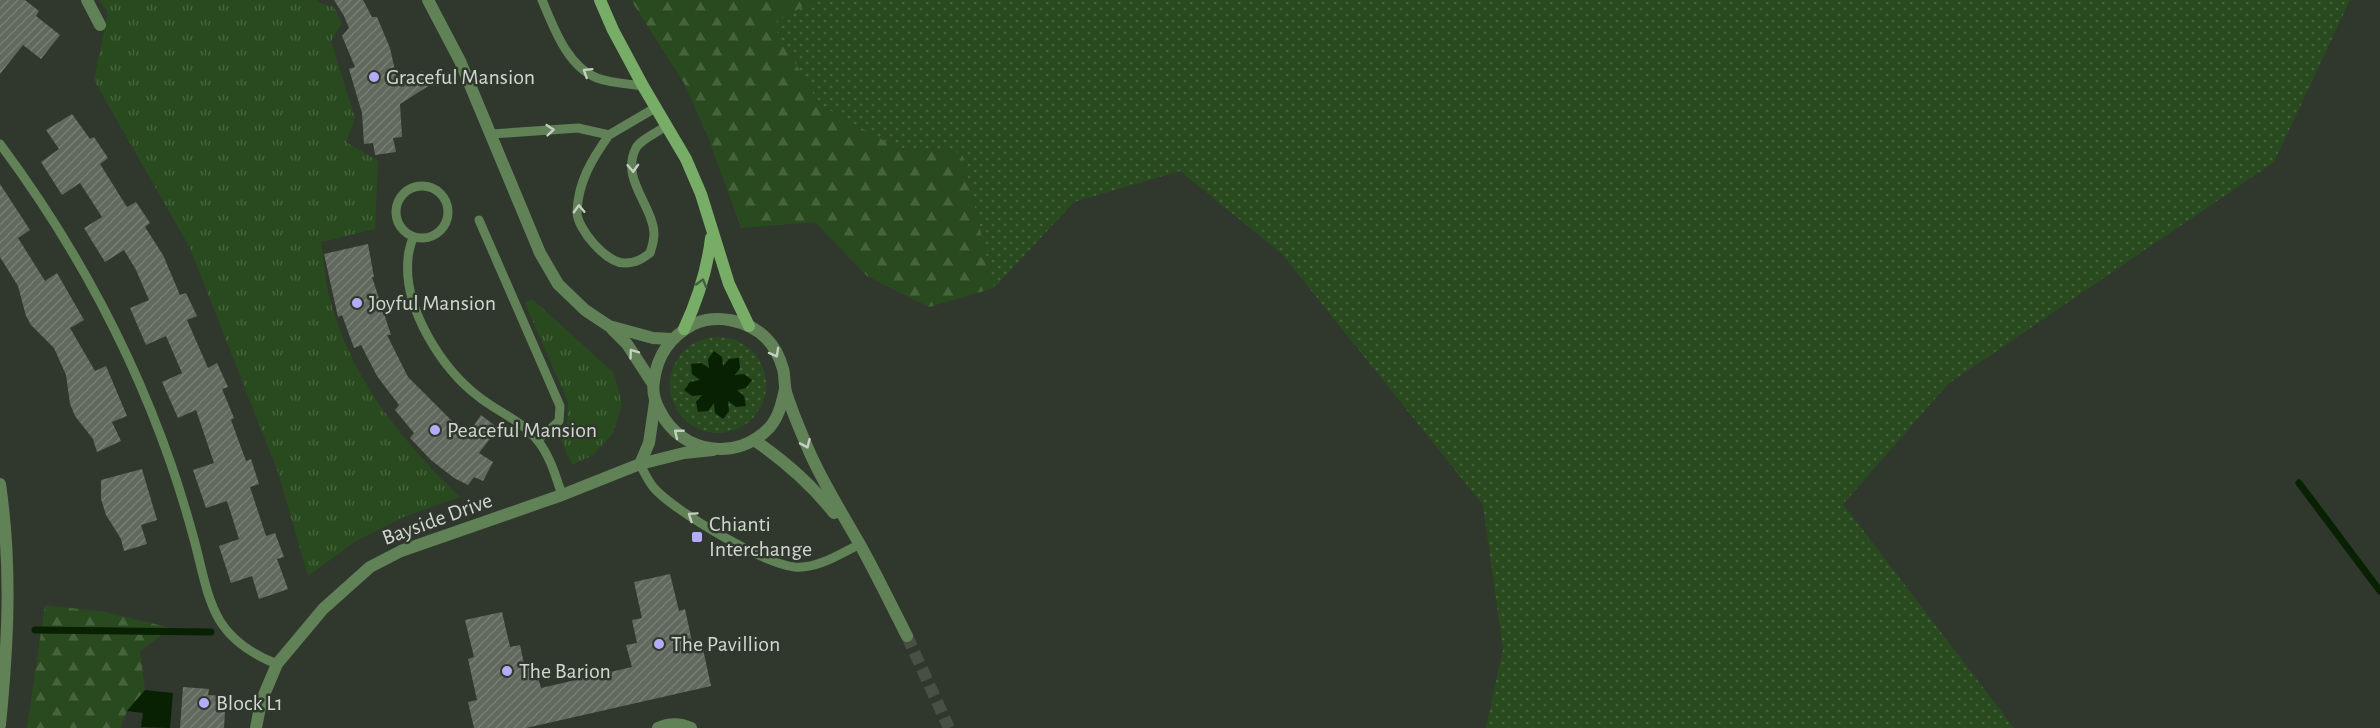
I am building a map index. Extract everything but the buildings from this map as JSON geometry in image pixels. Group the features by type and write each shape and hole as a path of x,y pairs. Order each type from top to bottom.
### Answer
{"main road":[{"path":"600,0 643,86 686,159 701,194 711,234 729,284 749,326"},
{"path":"684,329 698,298 708,265 711,234"}],"street":[{"path":"87,0 100,25"},
{"path":"428,0 460,61 540,253 558,284 585,310 609,326 627,344 653,384"},
{"path":"640,464 649,443 655,402 653,384 657,366 663,351 672,339 684,329 712,319 731,320 749,326 765,337 777,352 783,370 785,389 811,454 908,636"},
{"path":"609,326 632,334 672,339"},
{"path":"655,402 664,420 674,431 692,444 713,450 736,448 754,440 771,426 781,409 785,389"},
{"path":"754,440 801,475 860,544"},
{"name":"Bayside Drive","path":"256,728 261,702 277,664 322,609 370,567 401,551 562,495 640,464 684,453 713,450"},
{"path":"0,484 6,524 9,603 0,725"},
{"path":"658,728 668,724 691,728"}],"lane":[{"path":"542,0 557,34 577,65 597,78 643,86"},
{"path":"655,108 609,135 591,159 580,189 577,215 588,237 604,254 623,264 639,262 650,253 654,234 631,166 636,147 666,126"},
{"path":"492,134 578,128 609,135"},
{"path":"0,144 58,228 91,284 121,343 148,403 171,465 213,608 232,637 261,658 277,664"},
{"path":"428,187 442,196 448,212 447,220 437,234 421,238 413,237 399,225 396,208 404,193 412,188 428,187"},
{"path":"479,220 560,406 559,421 538,440"},
{"path":"413,237 408,260 411,290 423,325 440,355 458,379 538,440 548,458 562,495"},
{"path":"640,464 655,489 692,517 739,546 779,563 795,567 816,565 860,544"}],"green space":[{"path":"99,0 317,0 334,7 342,23 331,41 355,118 346,142 378,161 375,229 321,242 328,292 349,351 379,404 417,452 460,497 401,518 356,541 308,576 278,472 190,248 94,80 108,12"},
{"path":"631,0 815,0 772,24 820,105 897,148 962,153 994,288 929,307 867,276 815,222 741,228 707,134 684,83"},
{"path":"815,0 2350,0 2274,162 1948,384 1843,504 2014,728 1486,728 1503,649 1483,505 1282,254 1180,171 1074,202 994,288 962,153 897,148 820,105 772,24"},
{"path":"532,299 614,373 622,405 613,433 593,455 572,465 558,433 567,425 568,402 525,303"},
{"path":"718,337 736,341 752,351 762,367 766,385 762,403 752,419 736,429 718,433 700,429 684,419 674,403 670,385 674,367 684,351 700,341"},
{"path":"45,605 105,612 171,628 140,651 145,690 127,711 120,728 27,728"}],"shaded area":[{"path":"714,351 722,357 723,366 729,359 739,358 740,368 735,375 744,374 752,380 746,388 737,390 744,396 746,406 736,407 728,401 729,411 723,419 715,413 714,403 708,411 698,412 696,402 702,395 692,396 684,390 690,382 700,380 692,374 691,364 701,363 709,368 708,359"},
{"path":"145,690 173,693 170,728 141,727 143,713 127,711"}],"waterway":[{"path":"2299,483 2380,591"},
{"path":"35,630 211,632"}],"tunnel":[{"path":"907,636 949,728"}],"place":[{"name":"Graceful Mansion","path":"374,77"},
{"name":"Joyful Mansion","path":"357,303"},
{"name":"Peaceful Mansion","path":"435,430"},
{"name":"Chianti Interchange","path":"697,537"},
{"name":"The Pavillion","path":"659,644"},
{"name":"The Barion","path":"507,671"},
{"name":"Block L1","path":"204,703"}]}
